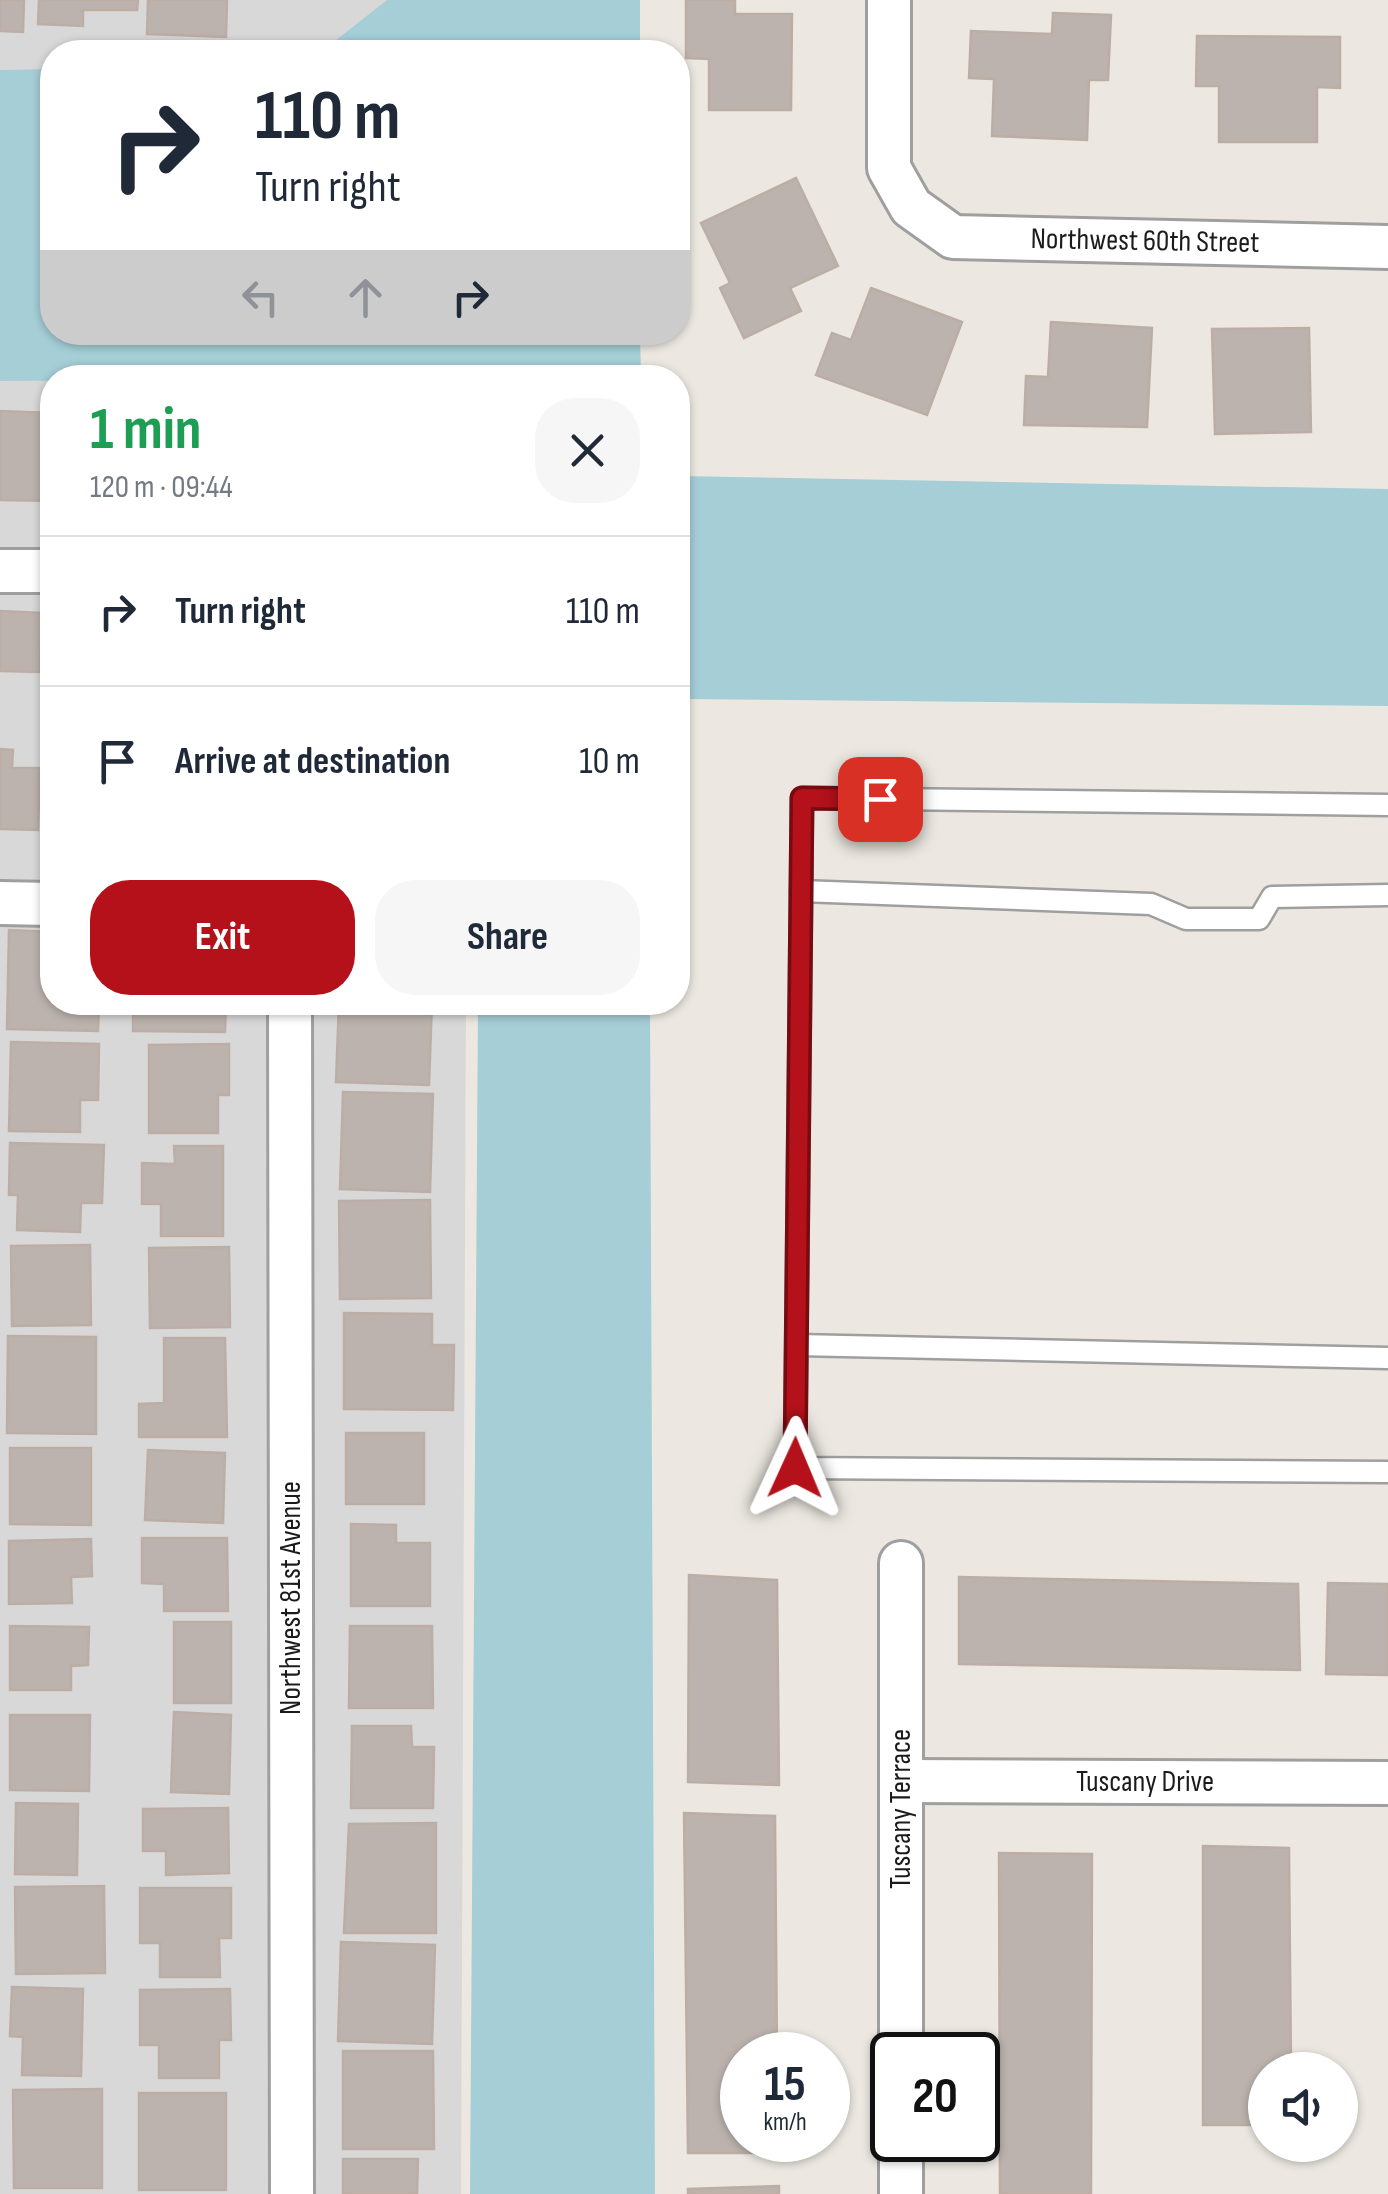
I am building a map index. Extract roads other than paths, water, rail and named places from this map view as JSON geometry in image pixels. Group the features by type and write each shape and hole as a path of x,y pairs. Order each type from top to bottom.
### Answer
{"street":[{"name":"Northwest 60th Street","path":"889,0 889,168 911,208 953,237 1388,246"},
{"path":"0,571 40,571"},
{"path":"0,903 40,904"},
{"name":"Northwest 81st Avenue","path":"290,1015 292,2194"},
{"name":"Tuscany Terrace","path":"901,1563 901,2032"},
{"name":"Tuscany Drive","path":"901,1780 1388,1784"},
{"path":"901,2162 901,2194"}],"lane":[{"path":"1388,805 802,798 795,1468 1388,1472"},
{"path":"800,891 1151,904 1186,919 1259,920 1272,897 1388,896"},
{"path":"797,1346 1388,1358"}],"water":[{"path":"387,0 640,0 640,40 336,40"},
{"path":"40,69 40,345 640,345 641,365 40,365 40,381 0,381 0,70"},
{"path":"690,476 1388,489 1388,706 690,699"},
{"path":"478,1015 650,1015 655,2194 470,2194"}]}
